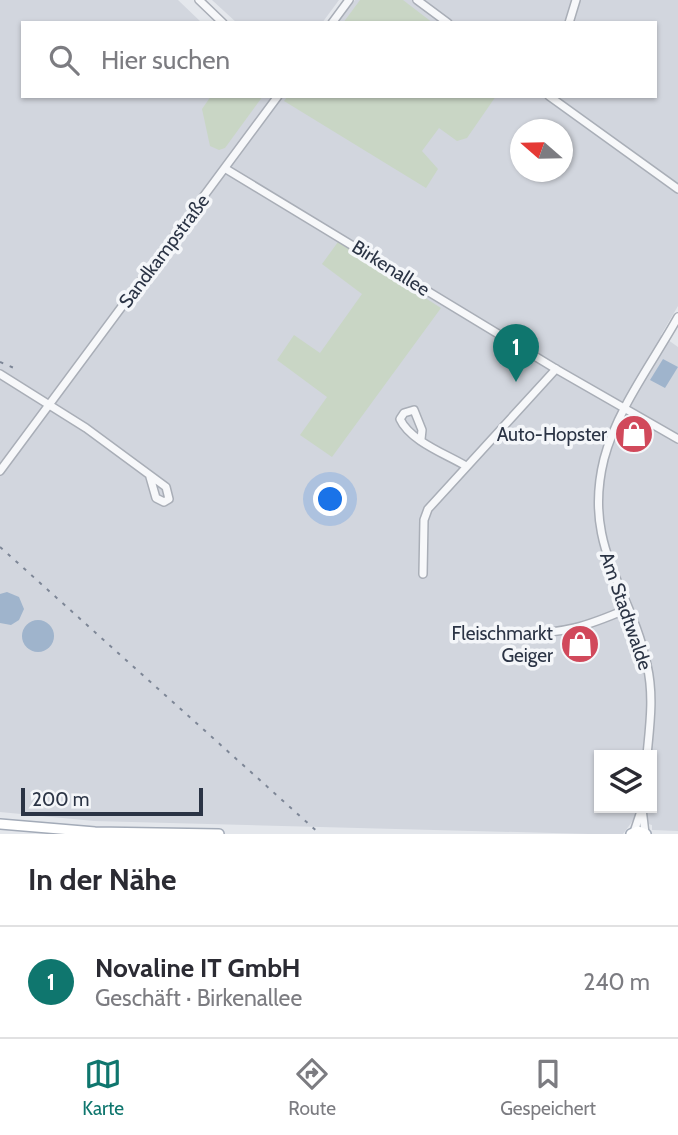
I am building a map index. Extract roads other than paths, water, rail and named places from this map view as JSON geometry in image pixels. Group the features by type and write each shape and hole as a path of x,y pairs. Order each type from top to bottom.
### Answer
{"main road":[{"path":"0,824 95,832 219,834"},
{"path":"633,833 645,834"}],"street":[{"path":"199,0 221,21"},
{"path":"333,21 349,0"},
{"path":"417,0 445,21"},
{"path":"570,21 576,0"},
{"name":"Sandkampstraße","path":"0,471 277,98"},
{"path":"552,98 678,189"},
{"name":"Birkenallee","path":"226,169 556,369 678,439"},
{"name":"Am Stadtwalde","path":"647,750 652,703 650,683 640,640 603,544 599,501 604,460 625,410 678,317"},
{"path":"424,574 424,520 428,509 556,369"},
{"path":"0,374 86,428 150,477"},
{"path":"421,439 466,466"},
{"path":"520,634 556,633 582,628 627,609"},
{"path":"633,833 640,813"},
{"path":"643,813 645,834"}],"water":[{"path":"663,359 678,367 665,388 650,380"},
{"path":"7,592 19,597 24,609 19,620 11,625 0,623 0,594"},
{"path":"38,620 50,624 54,636 50,648 38,652 26,648 22,636 26,624"}],"railway":[{"path":"0,362 14,368"},
{"path":"0,547 320,834"}],"place":[{"name":"Novaline IT GmbH","path":"516,382"},
{"name":"Auto-Hopster","path":"634,434"},
{"name":"Fleischmarkt Geiger","path":"580,644"}]}
